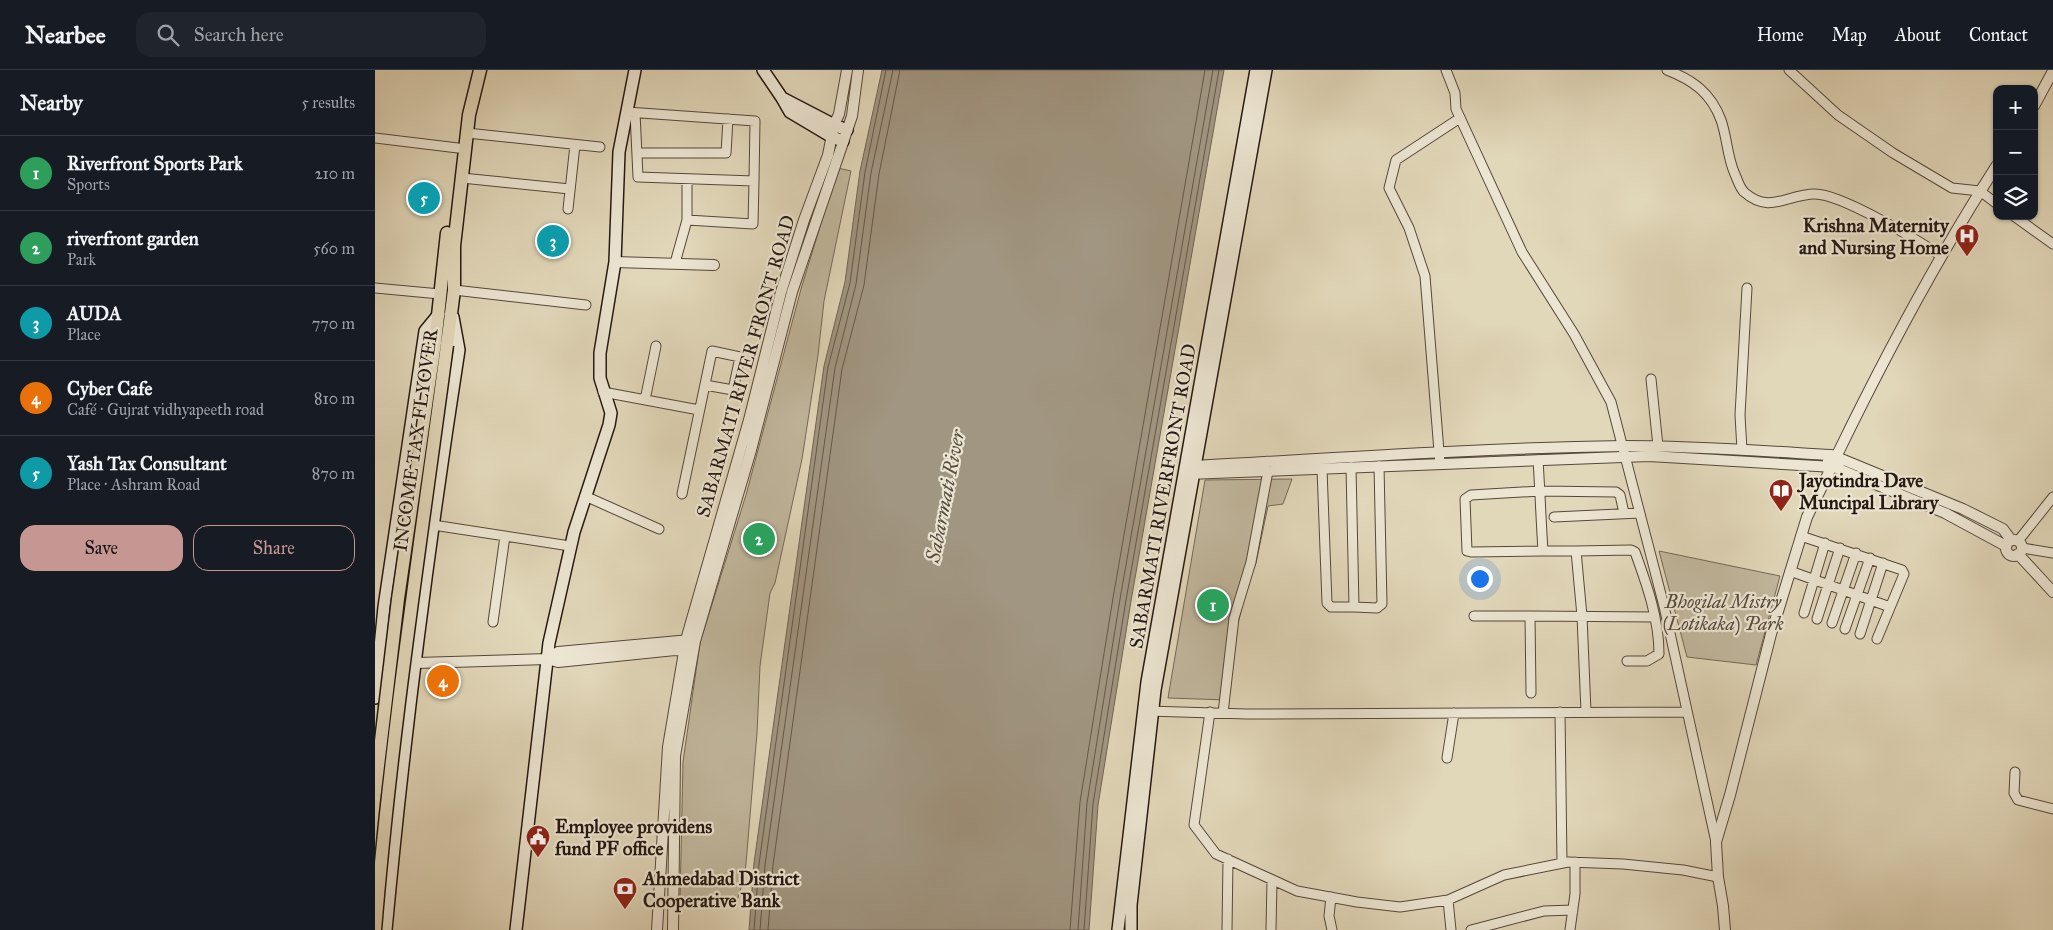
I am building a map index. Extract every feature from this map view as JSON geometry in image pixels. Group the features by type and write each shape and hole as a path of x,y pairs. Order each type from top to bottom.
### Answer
{"main road":[{"path":"386,930 413,663 459,350 445,314 440,294 462,114 472,70"},
{"path":"375,698 384,607 425,331 445,314 454,290 454,246 469,115 480,70"},
{"path":"516,930 547,660 571,546 585,496 609,425 611,413 600,378 600,353 615,262 619,152 631,113 635,70"},
{"path":"763,70 790,112 838,139"},
{"name":"SABARMATI RIVERFRONT ROAD","path":"1118,930 1148,711 1255,70"},
{"name":"SABARMATI RIVERFRONT ROAD","path":"1189,470 1266,70"},
{"path":"782,98 847,130"},
{"name":"INCOME TAX FLYOVER","path":"375,930 383,832 445,314"},
{"name":"INCOME TAX FLYOVER","path":"375,791 398,599 441,344"},
{"name":"SABARMATI RIVERFRONT ROAD","path":"1131,930 1131,905 1148,711"}],"street":[{"path":"838,139 834,125 839,114 847,70"},
{"path":"657,930 668,747 690,640 751,450 792,292 838,139 847,130 852,116 858,70"},
{"path":"1446,70 1455,93 1456,109 1522,252 1574,334 1611,402 1665,611 1716,842 1718,877 1725,930"},
{"path":"1667,70 1681,75 1707,94 1721,120 1731,164 1741,190 1757,202 1769,204 1815,194 1837,198 1902,232 1941,256"},
{"path":"1789,70 1838,115 1893,153 1952,188 1980,191 1993,201"},
{"path":"2038,99 2053,71"},
{"path":"687,220 753,224 755,121 631,113 637,153 638,177 753,181"},
{"path":"1440,458 1425,276 1409,228 1389,188 1396,160 1460,118"},
{"path":"637,153 726,153 728,119"},
{"path":"467,133 600,147"},
{"path":"375,138 458,148"},
{"path":"568,209 575,145"},
{"path":"1716,842 1730,795 1771,634 1807,517 1899,332 1941,256 1993,171"},
{"path":"462,178 570,189"},
{"path":"675,263 687,220 687,179"},
{"path":"2020,220 2053,244"},
{"path":"615,262 714,265"},
{"path":"375,288 440,294"},
{"path":"1742,450 1740,416 1747,288"},
{"path":"454,290 586,305"},
{"path":"645,400 656,346"},
{"path":"682,494 712,350 740,357 733,390 705,385"},
{"path":"1651,379 1658,446"},
{"path":"603,392 699,410"},
{"path":"1189,470 1268,471 1351,468 1440,458 1538,460 1624,452 1658,446 1742,450 1834,461 1963,508 2003,529 2053,592"},
{"path":"1189,470 1440,458 1624,452 1649,456 1808,466 1834,461"},
{"path":"1538,460 1543,551"},
{"path":"1322,469 1327,603 1331,607 1377,608 1382,604 1379,466"},
{"path":"1351,468 1355,607"},
{"path":"1223,713 1234,618 1251,562 1268,471"},
{"path":"1624,513 1620,495 1616,492 1540,491 1467,496 1465,499 1467,551 1631,550 1635,552 1648,588 1655,617 1659,654 1647,661 1627,661"},
{"path":"585,496 659,529"},
{"path":"2015,546 2053,497"},
{"path":"1554,517 1641,513"},
{"path":"433,525 571,546"},
{"path":"493,622 505,536"},
{"path":"1801,536 1902,570 1904,574 1877,639"},
{"path":"1804,613 1825,544"},
{"path":"2015,546 2053,553"},
{"path":"1817,619 1840,548"},
{"path":"1576,551 1582,616 1586,712"},
{"path":"1833,623 1856,554"},
{"path":"1845,628 1870,558"},
{"path":"1860,634 1883,563"},
{"path":"1790,571 1890,607"},
{"path":"1474,616 1655,617"},
{"path":"1530,616 1531,693"},
{"path":"547,660 558,652 690,640"},
{"path":"377,664 547,660 558,662 688,651"},
{"path":"673,930 675,756 686,686 688,651"},
{"path":"1148,711 1223,713 1686,712"},
{"path":"1210,712 1194,825 1216,854 1297,891 1331,898 1399,906 1448,900 1504,875 1575,862 1623,864 1683,870 1718,877"},
{"path":"1560,712 1562,863"},
{"path":"1447,758 1454,713"},
{"path":"2015,772 2014,793 2018,800 2053,809"},
{"path":"1227,930 1228,860"},
{"path":"1570,930 1575,894 1575,862"},
{"path":"1271,930 1272,880"},
{"path":"1331,898 1329,916 1332,930"},
{"path":"1448,900 1451,930"},
{"path":"1471,930 1544,911 1573,910"}],"green space":[{"path":"838,168 851,171 824,301 818,355 802,459 775,583 770,593 760,666 757,733 745,875 736,904 680,901 683,762 700,643 746,495 801,289"},
{"path":"1292,479 1283,504 1268,506 1256,563 1248,581 1237,628 1228,700 1168,698 1205,480"},
{"name":"Bhogilal Mistry (Lotikaka) Park","path":"1659,551 1780,576 1756,665 1687,657"}],"water":[{"name":"Sabarmati River","path":"882,70 1224,70 1131,601 1098,805 1089,930 749,930 754,863 824,366 845,282 860,171"}],"place":[{"name":"Yash Tax Consultant","path":"424,198"},
{"name":"AUDA","path":"553,241"},
{"name":"Krishna Maternity and Nursing Home","path":"1967,257"},
{"name":"Jayotindra Dave Muncipal Library","path":"1781,512"},
{"name":"riverfront garden","path":"759,539"},
{"name":"Riverfront Sports Park","path":"1213,605"},
{"name":"Cyber Cafe","path":"443,681"},
{"name":"Employee providens fund PF office","path":"538,858"},
{"name":"Ahmedabad District Cooperative Bank","path":"625,910"}]}
